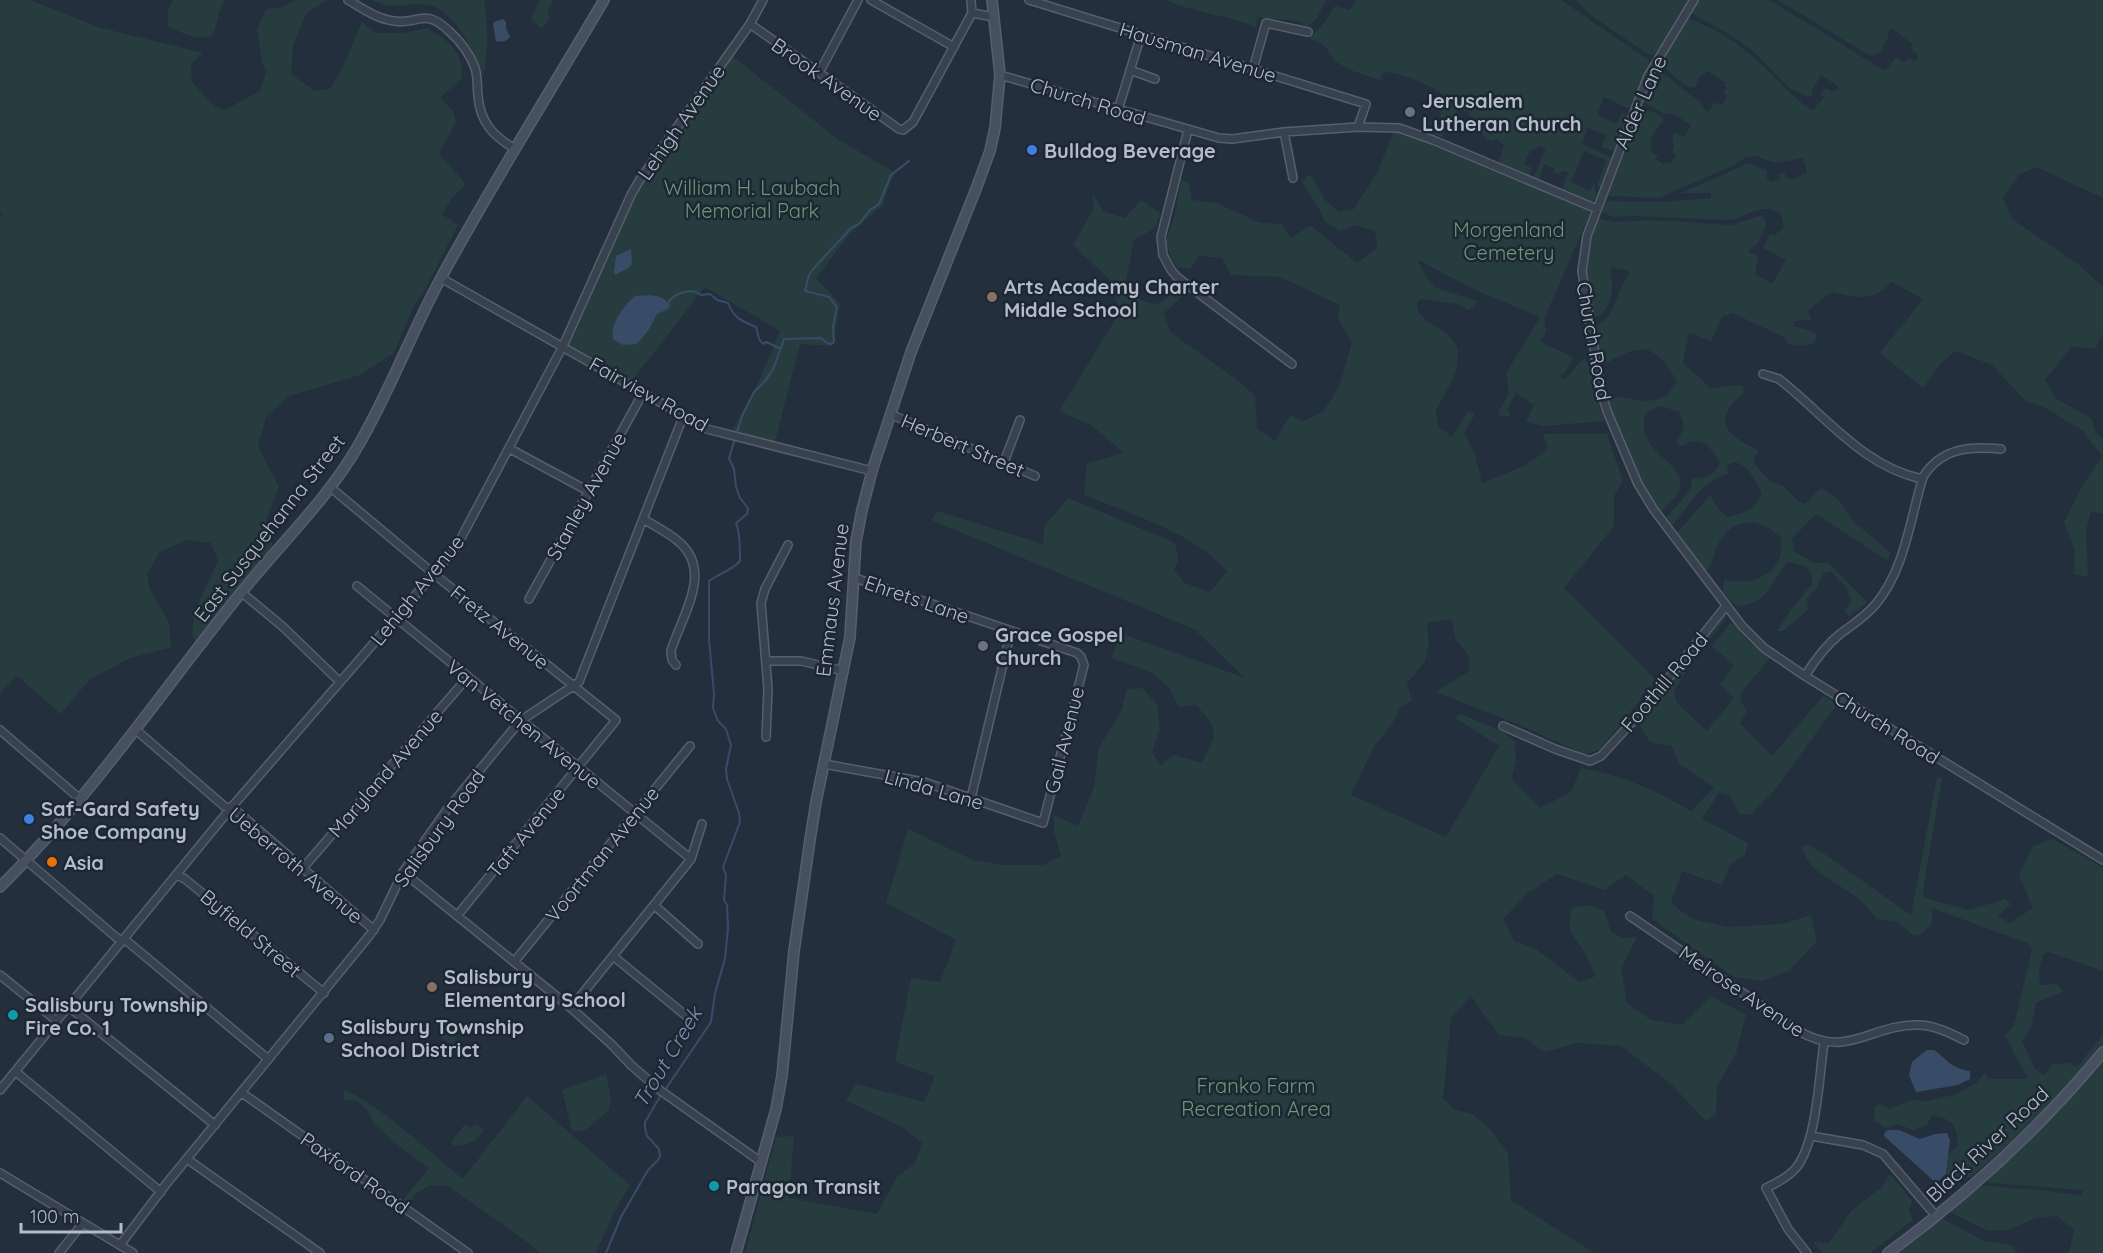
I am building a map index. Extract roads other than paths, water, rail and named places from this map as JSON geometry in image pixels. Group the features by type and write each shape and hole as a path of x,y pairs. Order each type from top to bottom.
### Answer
{"main road":[{"name":"East Susquehanna Street","path":"0,887 25,861 136,730 241,592 330,487 358,446 441,278 604,0"},
{"name":"Emmaus Avenue","path":"736,1253 776,1109 782,1076 802,890 816,801 850,637 860,520 872,471 911,352 990,151 999,105 1000,75 992,0"},
{"name":"Black River Road","path":"1888,1253 1936,1216 2034,1127 2103,1052"}],"street":[{"path":"348,0 385,19 403,22 421,17 429,18 448,30 464,47 475,67 479,105 486,125 495,136 515,149"},
{"name":"Lehigh Avenue","path":"0,1090 230,809 434,574 460,540 563,346 639,181 750,24 763,0"},
{"path":"819,73 858,0"},
{"path":"871,0 954,46 972,13 971,0"},
{"name":"Hausman Avenue","path":"1029,0 1366,104 1358,128"},
{"name":"Alder Lane","path":"1597,209 1648,76 1694,0"},
{"path":"972,13 994,17"},
{"path":"1253,69 1266,23 1308,32"},
{"name":"Brook Avenue","path":"750,24 899,129 905,130 913,123 954,46"},
{"path":"1118,110 1141,34"},
{"path":"1130,70 1155,79"},
{"name":"Church Road","path":"1000,75 1210,137 1232,139 1284,132 1393,127 1597,209 1587,236 1582,271 1604,402 1646,497 1726,606 1764,648 1805,676 2103,860"},
{"path":"1188,130 1161,237 1163,255 1183,282 1292,364"},
{"path":"1284,132 1293,178"},
{"name":"Fairview Road","path":"441,278 707,429 872,471"},
{"path":"1763,374 1779,379 1865,454 1890,468 1922,479"},
{"name":"Stanley Avenue","path":"530,599 643,393"},
{"name":"Herbert Street","path":"891,414 1035,476"},
{"name":"Salisbury Road","path":"120,1245 187,1159 374,930 403,872 446,811 520,721 579,682 683,417"},
{"path":"1004,462 1020,420"},
{"path":"1805,676 1825,649 1840,634 1863,618 1889,585 1902,554 1922,479 1934,463 1953,451 1980,447 2001,449"},
{"path":"510,449 590,492"},
{"name":"Fretz Avenue","path":"330,487 616,720"},
{"path":"643,519 681,542 694,566 694,590 671,651 672,660 676,665"},
{"path":"766,737 768,689 761,613 762,599 788,545"},
{"name":"Ehrets Lane","path":"855,578 1077,653 1081,657"},
{"name":"Van Vetchen Avenue","path":"357,586 467,678 692,859"},
{"path":"241,592 282,626 340,682"},
{"name":"Foothill Road","path":"1503,726 1555,749 1590,761 1601,756 1643,710 1726,606"},
{"path":"971,798 1011,631"},
{"name":"Gail Avenue","path":"1043,823 1084,665 1081,657"},
{"path":"766,661 801,661 843,671"},
{"name":"Maryland Avenue","path":"303,868 467,678"},
{"name":"Taft Avenue","path":"457,916 616,720"},
{"path":"0,730 79,798"},
{"name":"Ueberroth Avenue","path":"136,730 224,806 238,812 374,930"},
{"name":"Voortman Avenue","path":"514,962 690,746"},
{"name":"Linda Lane","path":"824,764 913,779 1043,823"},
{"path":"571,1008 692,859 702,824"},
{"path":"0,838 25,861 128,942 268,1059"},
{"path":"403,872 571,1008 664,1093 761,1162"},
{"name":"Byfield Street","path":"177,875 185,879 324,993"},
{"path":"654,906 698,944"},
{"name":"Melrose Avenue","path":"1630,916 1797,1030 1824,1043 1835,1044 1891,1029 1920,1025 1944,1030 1964,1040"},
{"path":"613,956 690,1019"},
{"path":"0,975 57,1021"},
{"path":"69,1007 215,1125"},
{"path":"1807,1253 1788,1229 1766,1188 1778,1183 1794,1169 1806,1151 1824,1043"},
{"path":"16,1072 161,1192"},
{"path":"0,1076 7,1082"},
{"name":"Paxford Road","path":"242,1093 468,1253"},
{"path":"1810,1136 1863,1145 1883,1154 1936,1216"},
{"path":"187,1159 320,1253"},
{"path":"0,1173 133,1253"},
{"path":"59,1253 83,1223"}],"water":[{"path":"503,19 510,37 504,41 496,41 493,24"},
{"path":"631,249 632,264 615,275 616,256"},
{"path":"650,295 663,298 670,305 668,309 657,314 648,331 637,344 623,345 613,339 613,328 623,309 635,296"},
{"path":"1927,1050 1934,1050 1954,1066 1970,1071 1970,1079 1958,1085 1916,1092 1909,1075 1912,1062"},
{"path":"1889,1130 1899,1130 1920,1139 1947,1133 1950,1140 1946,1174 1936,1183 1884,1136"}],"waterway":[{"name":"Trout Creek","path":"665,1090 711,1022 715,993 725,959 728,928 727,905 724,900 726,875 723,867 740,822 727,779 726,769 731,745 726,729 718,721 713,708 714,694 709,639 709,581 740,561 736,523 747,514 748,508 740,498 734,469 729,458 742,416 754,392 766,380 774,367 784,339 821,338 827,343 834,342 833,327 837,307 829,297 805,291 809,275 851,228 859,224 870,210 879,204 891,175 909,161"},
{"path":"668,303 674,296 683,292 710,294 717,300 728,303 739,318 756,327 763,344 766,342 779,348"},
{"name":"Trout Creek","path":"606,1253 621,1217 648,1170 660,1156 659,1149 647,1136 645,1122 661,1095"}],"place":[{"name":"Jerusalem Lutheran Church","path":"1410,112"},
{"name":"Bulldog Beverage","path":"1032,150"},
{"name":"Arts Academy Charter Middle School","path":"992,297"},
{"name":"Grace Gospel Church","path":"983,646"},
{"name":"Saf-Gard Safety Shoe Company","path":"29,819"},
{"name":"Asia","path":"52,862"},
{"name":"Salisbury Elementary School","path":"432,987"},
{"name":"Salisbury Township Fire Co. 1","path":"13,1015"},
{"name":"Salisbury Township School District","path":"329,1038"},
{"name":"Paragon Transit","path":"714,1186"}],"park label":[{"name":"William H. Laubach Memorial Park","path":"752,198"},
{"name":"Morgenland Cemetery","path":"1509,240"},
{"name":"Franko Farm Recreation Area","path":"1256,1096"}]}
